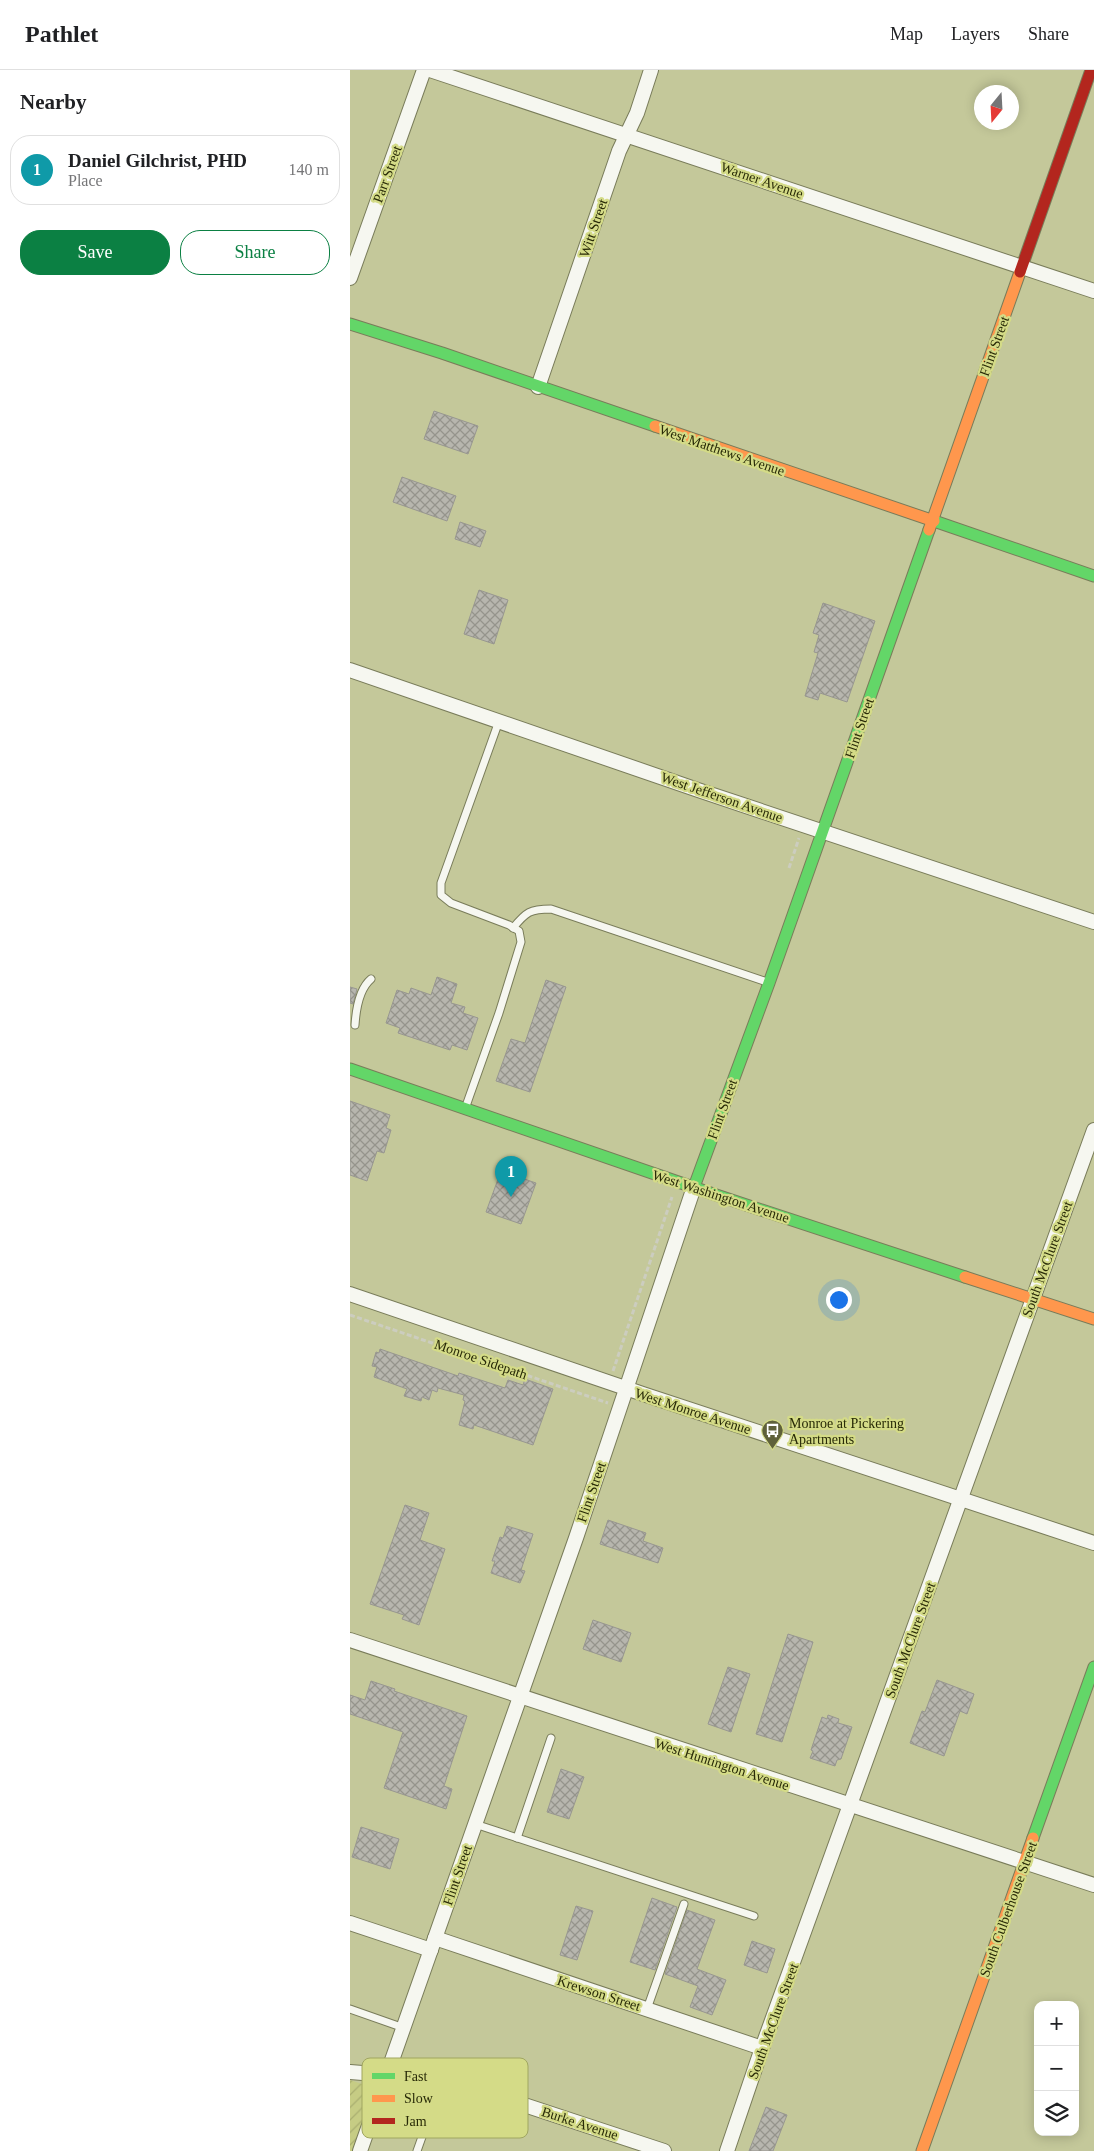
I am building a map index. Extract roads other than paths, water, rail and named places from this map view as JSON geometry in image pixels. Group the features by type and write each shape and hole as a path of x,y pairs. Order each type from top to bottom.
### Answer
{"street":[{"name":"Parr Street","path":"350,278 424,70"},
{"name":"Warner Avenue","path":"430,70 1094,291"},
{"name":"Witt Street","path":"538,387 619,151 637,113 651,70"},
{"name":"Flint Street","path":"393,2058 627,1389 694,1187 770,984 822,831 1091,70"},
{"name":"West Matthews Avenue","path":"350,324 442,353 1094,576"},
{"name":"West Jefferson Avenue","path":"350,670 1094,922"},
{"name":"West Washington Avenue","path":"350,1069 694,1187 1094,1319"},
{"name":"South McClure Street","path":"727,2151 762,2048 1094,1130"},
{"name":"West Monroe Avenue","path":"350,1294 627,1389 1094,1543"},
{"name":"West Huntington Avenue","path":"350,1640 1094,1885"},
{"name":"South Culberhouse Street","path":"922,2151 1094,1667"},
{"name":"Krewson Street","path":"350,1923 433,1944 647,2009 762,2048"},
{"name":"Burke Avenue","path":"528,2106 664,2151"},
{"name":"Flint Street","path":"360,2151 365,2138"}],"lane":[{"path":"465,1109 499,1013 521,942 519,931 451,903 441,895 441,884 499,721"},
{"path":"513,928 523,916 534,909 550,909 770,984"},
{"path":"355,1025 356,1012 364,984 371,979"},
{"path":"517,1838 551,1738"},
{"path":"474,1824 754,1916"},
{"path":"647,2009 684,1904"},
{"path":"350,2009 404,2028"},
{"path":"417,2151 422,2138"}],"place":[{"name":"Daniel Gilchrist, PHD","path":"511,1197"},
{"name":"Monroe at Pickering Apartments","path":"773,1450"}]}
